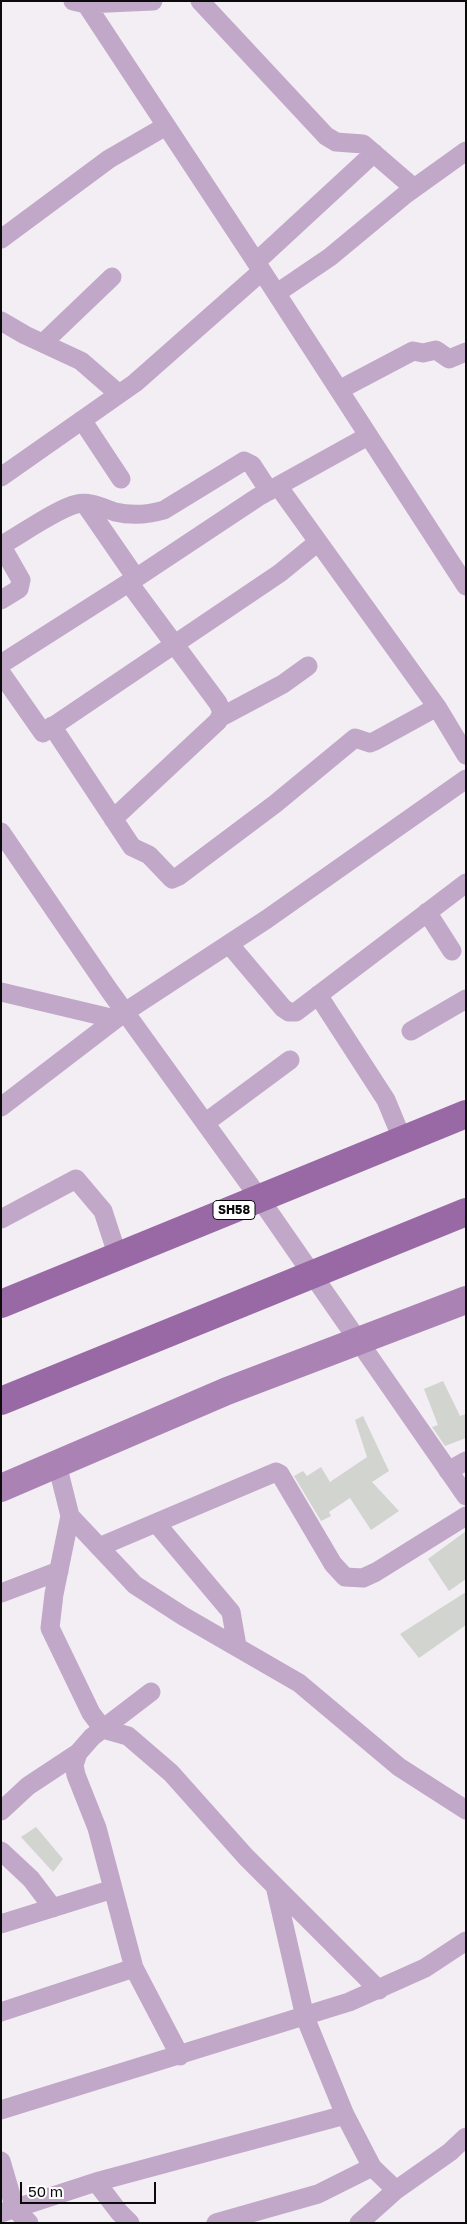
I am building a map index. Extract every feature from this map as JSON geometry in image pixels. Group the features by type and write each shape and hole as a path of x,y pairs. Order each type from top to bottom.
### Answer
{"main road":[{"name":"SH58","path":"1,1304 260,1200 466,1114"},
{"path":"1,1401 466,1212"}],"street":[{"path":"79,3 153,1"},
{"path":"200,1 326,136 336,142 360,143 414,188"},
{"path":"79,3 166,126 277,293 466,586"},
{"path":"1,239 103,163 166,126"},
{"path":"277,293 330,257 414,188 466,151"},
{"path":"1,477 135,383 259,267 374,153"},
{"path":"43,343 112,276"},
{"path":"1,321 81,361 99,374 119,394"},
{"path":"339,390 414,350 423,353 436,350 449,359 466,352"},
{"path":"82,420 121,479"},
{"path":"1,664 273,488 368,436"},
{"path":"1,600 19,589 21,580 1,545 65,508 84,504 130,515 152,514 164,510 244,461 252,465 318,542 437,707 466,755"},
{"path":"84,504 174,645 221,708 221,717"},
{"path":"1,673 43,733 280,573 318,542"},
{"path":"113,819 221,717 283,684 308,666"},
{"path":"52,726 132,847 149,855 170,878 174,879 275,804 355,738 370,743 375,742 437,707"},
{"path":"1,1107 120,1016 228,944 466,779"},
{"path":"1,832 120,1016 205,1123 466,1496"},
{"path":"228,944 289,1012 296,1012 466,882"},
{"path":"426,912 452,952"},
{"path":"1,992 120,1016"},
{"path":"318,995 386,1100 403,1140"},
{"path":"411,1031 466,999"},
{"path":"205,1123 290,1060"},
{"path":"1,1219 76,1179 103,1211 118,1257"},
{"path":"1,1488 227,1391 466,1300"},
{"path":"448,1471 466,1461"},
{"path":"57,1464 70,1516 54,1594 50,1628 69,1664 81,1695 103,1729 128,1736 171,1773 246,1857 379,1990"},
{"path":"99,1547 273,1473 278,1473 333,1564 345,1577 364,1578 376,1572 466,1516"},
{"path":"70,1516 135,1585 183,1616 299,1683 400,1767 466,1810"},
{"path":"156,1523 231,1612 237,1646"},
{"path":"1,1593 59,1572"},
{"path":"1,1810 28,1786 78,1753 103,1729 151,1692"},
{"path":"78,1753 74,1765 76,1775 97,1828 134,1968 180,2056"},
{"path":"1,1851 31,1879 53,1908"},
{"path":"275,1886 305,2017 345,2114 372,2167 396,2190"},
{"path":"1,1924 113,1889"},
{"path":"1,2110 305,2017 379,1990 425,1968 466,1941"},
{"path":"1,2012 134,1968"},
{"path":"8,2211 96,2182 345,2114"},
{"path":"360,2223 396,2190 450,2152 466,2137"},
{"path":"1,2161 8,2211"},
{"path":"216,2223 318,2194 372,2167"},
{"path":"96,2182 130,2223"},
{"path":"8,2211 29,2223"}],"building":[{"path":"443,1381 460,1416 466,1414 466,1438 445,1446 432,1427 438,1425 424,1389"},
{"path":"363,1416 389,1471 372,1482 399,1511 371,1530 350,1498 329,1512 331,1516 321,1521 294,1476 303,1471 307,1476 321,1467 330,1482 367,1457 355,1420"},
{"path":"466,1531 466,1579 449,1591 428,1559"},
{"path":"466,1592 466,1625 419,1658 400,1634"},
{"path":"36,1827 63,1859 53,1872 21,1837"}]}
